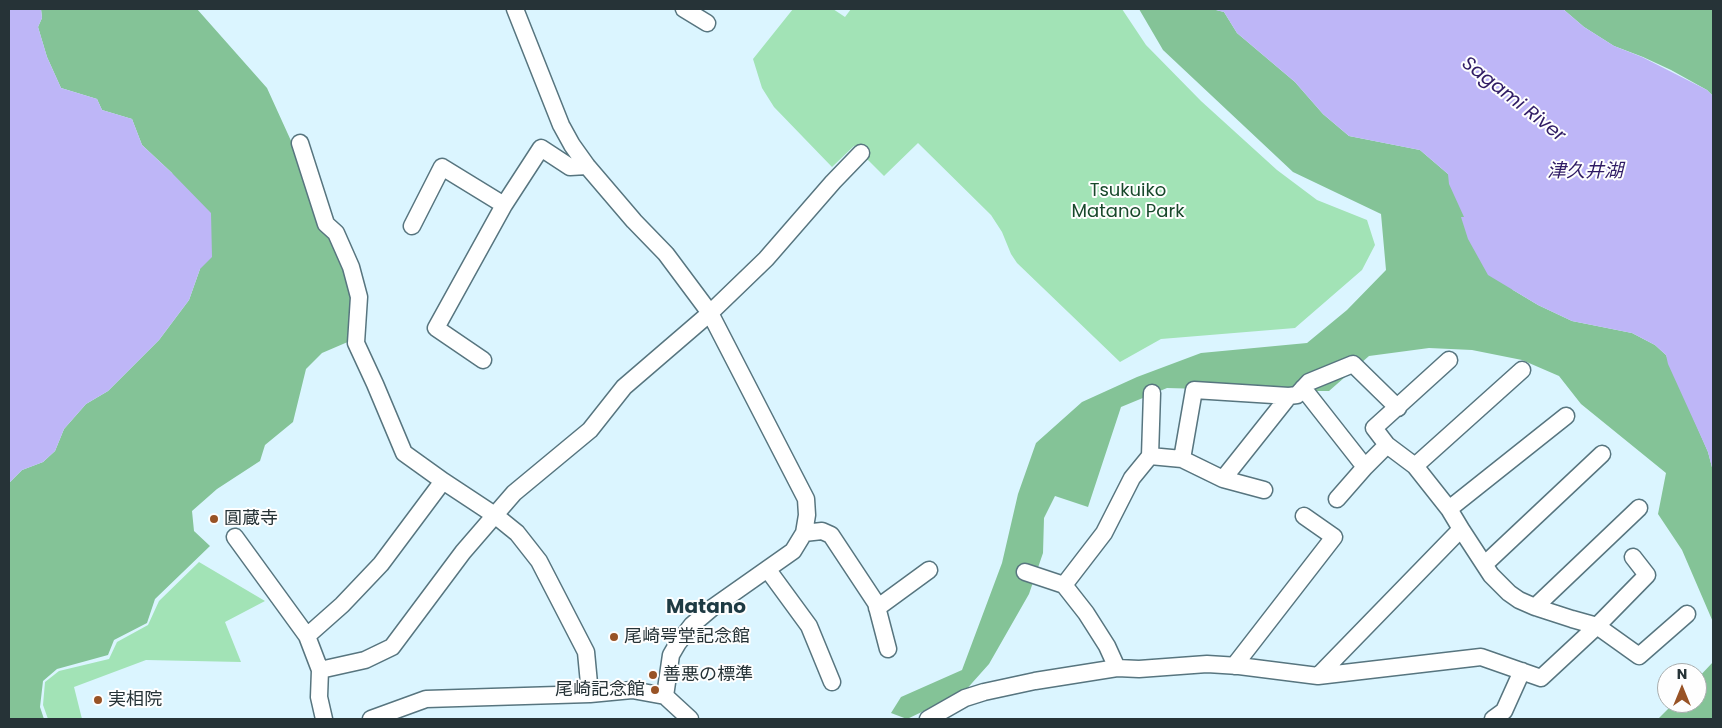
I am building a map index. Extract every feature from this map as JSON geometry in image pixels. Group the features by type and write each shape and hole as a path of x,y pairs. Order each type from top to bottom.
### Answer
{"street":[{"path":"514,9 561,125 587,166 634,222 666,254 710,313 801,487 808,507 804,532 793,552 712,608 692,625 678,642 672,655 665,696"},
{"path":"684,9 707,23"},
{"path":"300,143 326,224 336,233 351,267 359,297 356,343 404,453 518,533 539,561 586,652 590,694"},
{"path":"483,360 436,328 504,205 541,148 570,167 587,166"},
{"path":"320,670 365,660 392,647 463,552 514,493 590,430 624,387 710,313 766,259 861,152"},
{"path":"412,226 442,167 504,205"},
{"path":"1450,360 1374,428 1387,445 1414,466 1449,509 1491,574 1518,600 1597,626 1639,656 1687,614"},
{"path":"1223,479 1296,392 1308,382 1352,364 1398,408"},
{"path":"1414,466 1522,370"},
{"path":"1182,459 1194,390 1296,392 1365,467"},
{"path":"1064,585 1104,533 1132,478 1150,456 1152,393"},
{"path":"1449,509 1566,416"},
{"path":"1337,499 1387,445"},
{"path":"1485,564 1602,454"},
{"path":"1150,456 1182,459 1223,479 1264,490"},
{"path":"307,636 342,605 381,564 443,481"},
{"path":"1535,607 1639,508"},
{"path":"1234,666 1334,537 1304,516"},
{"path":"1318,676 1461,529"},
{"path":"804,532 822,532 831,535 876,603 888,649"},
{"path":"235,537 307,636 320,670 319,697 324,719"},
{"path":"928,719 965,698 984,692 1117,668 1139,669 1207,664 1318,676 1482,657 1541,678 1597,626 1647,575 1633,557"},
{"path":"768,570 809,626 832,682"},
{"path":"877,608 929,570"},
{"path":"1025,572 1064,585 1086,613 1107,646 1117,668"},
{"path":"1493,719 1504,712 1522,672"},
{"path":"371,719 426,699 590,694 632,690 665,696 690,719"}],"green space":[{"path":"41,9 197,9 267,88 344,263 353,303 350,341 322,353 306,369 293,422 265,445 260,461 217,489 192,511 194,531 210,546 155,599 147,623 114,640 108,655 57,669 43,681 40,707 44,719 9,719 9,483 22,470 43,462 55,451 64,429 86,404 108,391 159,340 189,300 200,269 172,173 142,145 132,119 102,110 97,99 61,88 47,57 38,27 42,18"},
{"name":"Tsukuiko Matano Park","path":"793,9 833,9 845,17 851,9 1122,9 1146,45 1201,101 1277,170 1317,200 1367,220 1375,245 1362,270 1295,328 1161,339 1120,362 1017,263 1002,232 991,215 918,143 884,176 854,146 832,167 774,107 762,88 753,59"},
{"path":"1139,9 1212,9 1224,12 1237,33 1295,82 1323,114 1349,136 1420,150 1448,174 1513,290 1538,305 1572,321 1632,333 1655,345 1666,355 1708,452 1713,471 1713,622 1682,550 1658,514 1666,473 1581,404 1559,376 1522,360 1472,350 1429,348 1369,356 1329,391 1167,388 1121,407 1088,507 1055,496 1044,518 1043,553 1029,594 989,664 964,692 907,719 891,713 901,697 962,670 1002,563 1018,494 1036,443 1082,402 1137,377 1201,353 1307,343 1347,310 1386,270 1381,214 1293,172 1163,50"},
{"path":"1563,9 1713,9 1713,96 1707,90 1671,70 1614,46 1584,27"},
{"path":"199,562 265,601 225,622 241,662 146,660 74,687 82,719 48,719 43,705 45,682 59,671 109,659 117,642 148,625 159,601"},
{"path":"1713,662 1713,719 1658,719 1664,713 1707,713 1707,668"}],"water":[{"path":"9,9 41,9 42,18 38,27 47,57 61,88 97,99 102,110 132,119 142,145 211,213 212,257 200,269 189,300 159,340 108,391 86,404 64,429 55,451 43,462 22,470 9,483"},
{"name":"津久井湖","path":"1212,9 1563,9 1584,27 1614,46 1642,57 1707,90 1713,96 1713,471 1708,452 1668,364 1666,355 1655,345 1632,333 1572,321 1538,305 1488,275 1468,239 1461,217 1464,217 1449,184 1448,174 1420,150 1349,136 1323,114 1295,82 1237,33 1224,12"}],"place":[{"name":"圓蔵寺","path":"214,519"},
{"name":"尾崎咢堂記念館","path":"614,637"},
{"name":"善悪の標準","path":"653,675"},
{"name":"尾崎記念館","path":"655,690"},
{"name":"実相院","path":"98,700"}],"district":[{"name":"Matano","path":"706,608"}],"water label":[{"name":"Sagami River","path":"1513,100"}]}
